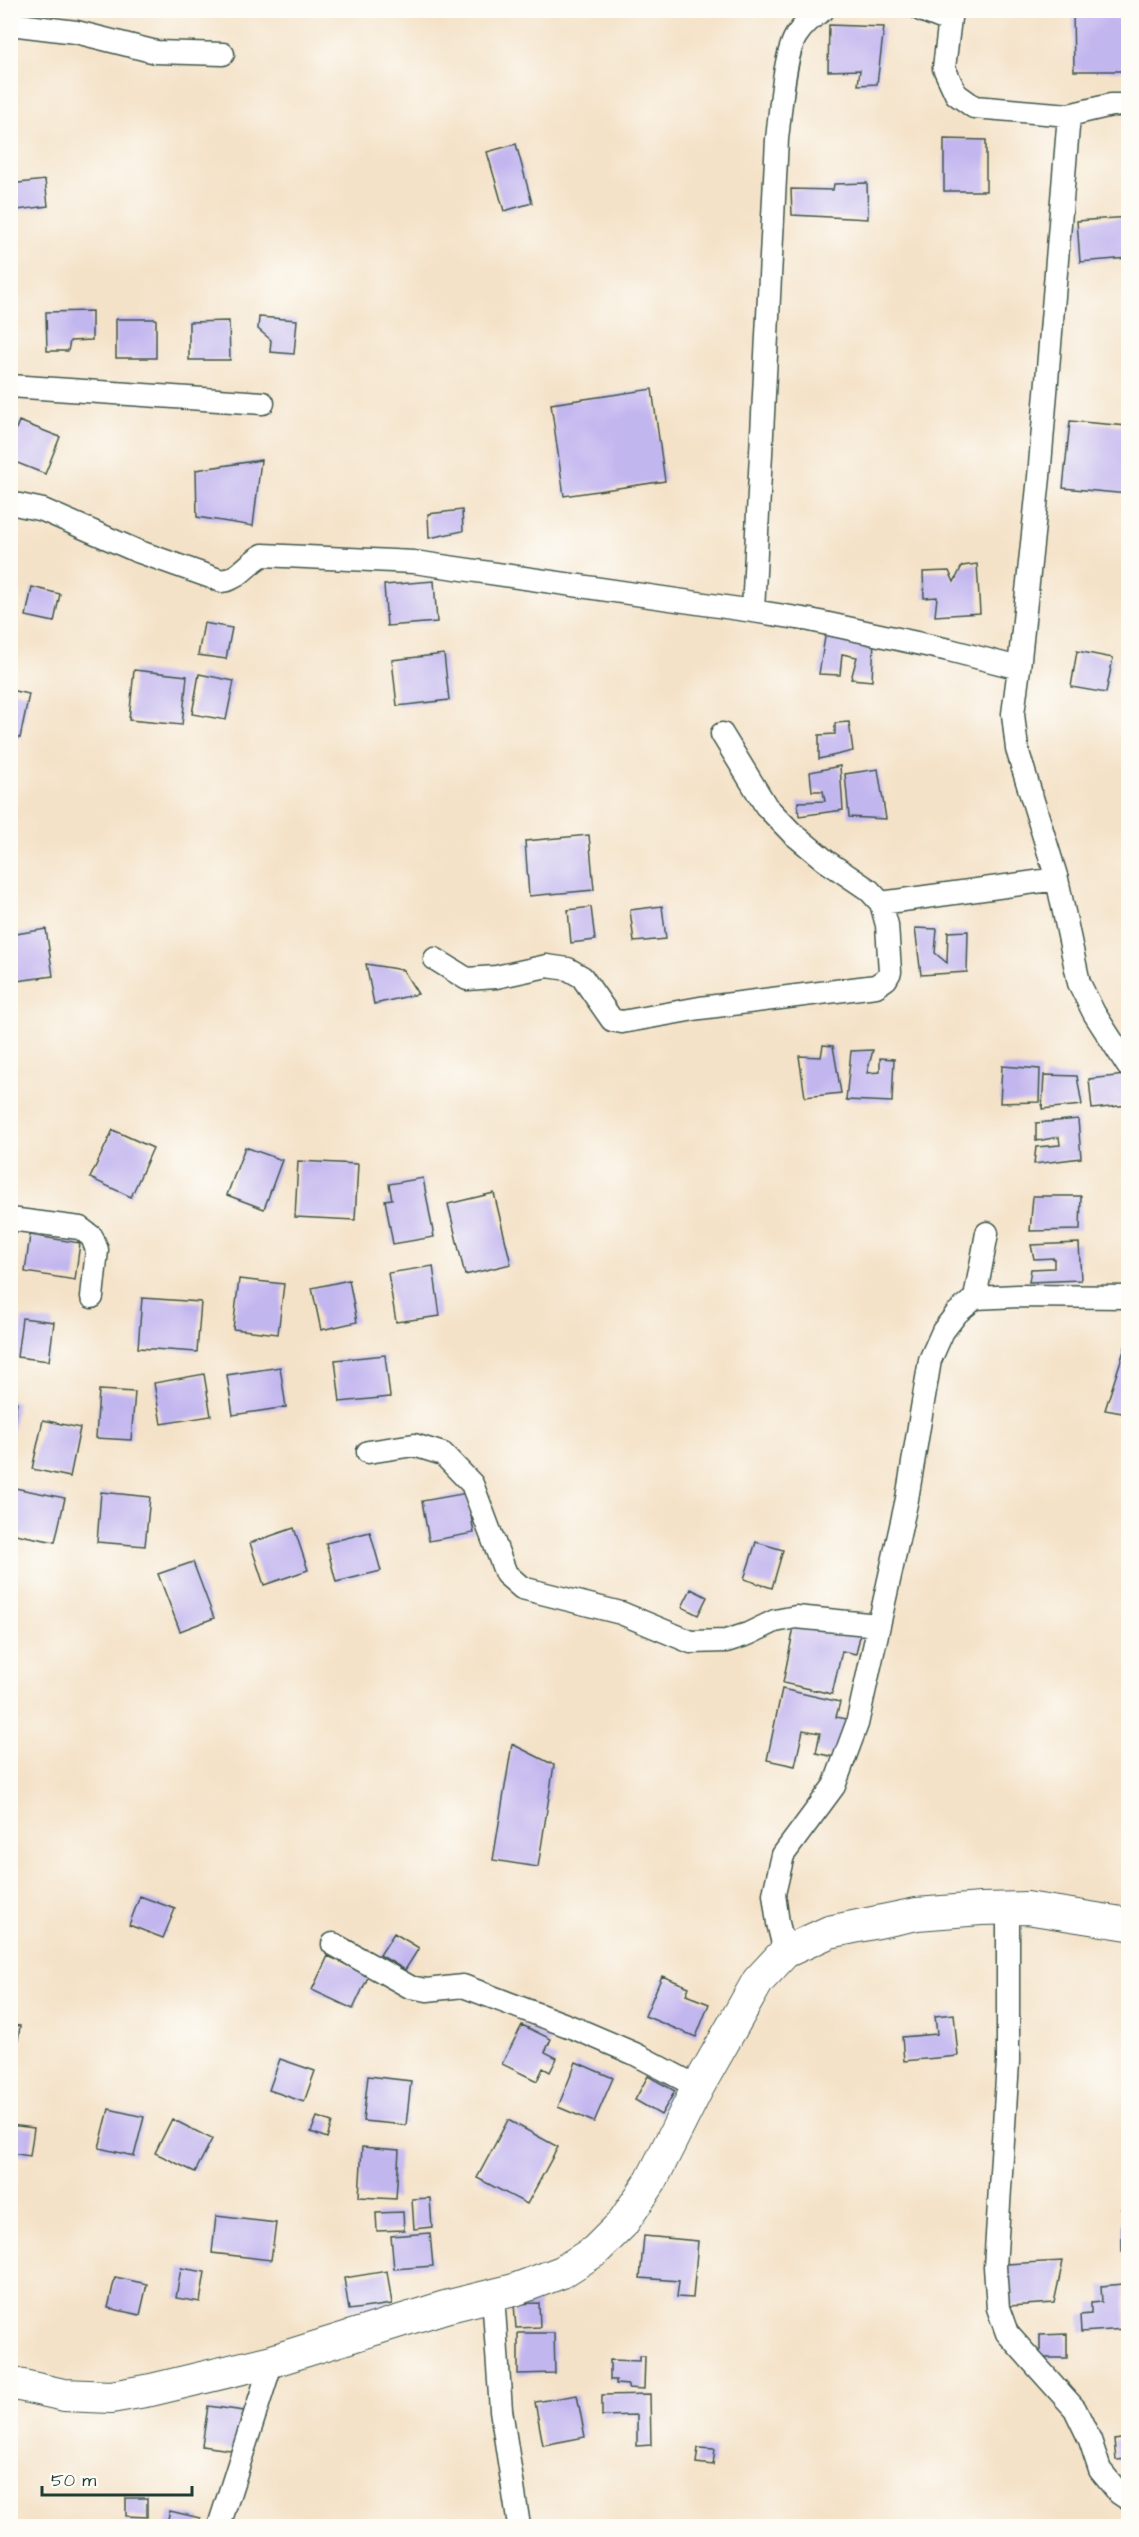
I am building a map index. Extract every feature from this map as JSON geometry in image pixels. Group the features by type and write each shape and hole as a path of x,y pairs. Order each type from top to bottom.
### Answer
{"street":[{"path":"753,611 777,139 788,63 795,38 812,17 823,10"},
{"path":"921,10 950,16 944,68 956,94 974,106 1069,115 1111,105 1128,105"},
{"path":"10,24 76,32 156,52 223,54"},
{"path":"1069,115 1039,477 1013,714 1017,750 1057,879 1079,983 1094,1013 1128,1066"},
{"path":"10,386 263,403"},
{"path":"10,503 43,510 137,550 222,581 234,579 253,560 263,555 414,562 822,623 1019,668"},
{"path":"435,958 467,979 496,977 547,966 568,969 582,977 612,1020 622,1022 700,1008 876,986 886,980 890,972 887,925 881,903 869,890 826,861 791,832 766,806 722,734"},
{"path":"881,903 1057,879"},
{"path":"10,1219 80,1227 92,1237 97,1250 92,1297"},
{"path":"975,1298 987,1233"},
{"path":"785,1952 774,1894 783,1855 834,1786 857,1724 907,1499 930,1360 943,1331 957,1313 975,1298 1128,1297"},
{"path":"368,1452 414,1445 443,1454 472,1484 506,1574 522,1588 621,1613 691,1642 726,1641 748,1634 775,1621 796,1617 878,1625"},
{"path":"1008,1908 1008,2062 995,2267 998,2308 1007,2333 1075,2409 1090,2440 1100,2470 1119,2493 1128,2499"},
{"path":"10,2383 64,2395 111,2397 152,2390 272,2361 562,2272 595,2251 622,2224 651,2181 698,2087 758,1981 785,1952 829,1932 917,1914 1027,1908 1128,1924"},
{"path":"333,1944 410,1987 427,1990 463,1986 635,2054 698,2087"},
{"path":"493,2295 501,2410 519,2526"},
{"path":"219,2526 272,2361"}],"building":[{"path":"1073,10 1128,10 1128,71 1074,71"},
{"path":"829,25 884,27 877,84 858,85 860,70 828,71"},
{"path":"944,139 986,140 986,191 944,191"},
{"path":"516,144 532,203 504,211 487,152"},
{"path":"45,180 48,206 10,211 10,184"},
{"path":"867,183 868,219 792,215 791,189 833,190 834,184"},
{"path":"1128,217 1128,258 1080,262 1077,221"},
{"path":"92,311 92,340 70,341 68,351 47,351 46,312"},
{"path":"259,317 297,320 294,354 270,352 271,340 258,329"},
{"path":"116,319 156,319 156,358 116,358"},
{"path":"229,321 230,360 189,360 189,322"},
{"path":"652,389 665,481 564,496 551,404"},
{"path":"19,421 60,437 45,474 10,460 10,444"},
{"path":"1070,421 1128,426 1128,494 1063,488"},
{"path":"261,460 253,526 197,517 196,470"},
{"path":"462,510 463,531 429,538 428,514"},
{"path":"977,564 980,613 935,616 937,597 924,598 923,572 949,571 954,582 962,566"},
{"path":"434,581 437,622 387,626 384,585"},
{"path":"32,587 60,594 54,622 26,616"},
{"path":"204,623 232,628 226,659 198,655"},
{"path":"826,631 874,640 872,681 851,679 857,657 842,654 840,675 819,674"},
{"path":"1077,651 1113,658 1106,693 1071,687"},
{"path":"444,654 449,700 397,706 392,660"},
{"path":"134,670 187,676 182,725 129,720"},
{"path":"199,674 234,681 226,720 192,714"},
{"path":"10,690 29,694 20,738 10,736"},
{"path":"849,722 853,751 819,759 819,735 835,734 835,723"},
{"path":"840,766 843,810 799,816 798,802 825,801 823,791 812,791 810,772"},
{"path":"878,769 886,819 849,817 845,774"},
{"path":"589,835 594,890 529,896 525,841"},
{"path":"662,906 666,939 634,942 630,910"},
{"path":"591,907 595,940 571,943 568,910"},
{"path":"915,928 937,929 935,953 947,963 948,932 968,931 967,972 921,975"},
{"path":"46,929 53,976 10,982 10,935"},
{"path":"366,964 403,970 418,994 374,1004"},
{"path":"823,1045 833,1046 841,1093 805,1097 799,1056 821,1057"},
{"path":"873,1050 867,1073 880,1072 880,1058 894,1059 892,1102 846,1100 851,1051"},
{"path":"1002,1066 1040,1069 1039,1102 1000,1103"},
{"path":"1044,1075 1077,1076 1082,1105 1042,1109"},
{"path":"1125,1075 1128,1105 1092,1109 1089,1079"},
{"path":"1078,1119 1081,1158 1034,1164 1036,1147 1060,1145 1059,1137 1036,1141 1036,1123"},
{"path":"113,1130 153,1148 131,1197 90,1178"},
{"path":"245,1147 282,1160 264,1209 227,1195"},
{"path":"298,1161 358,1164 355,1220 295,1217"},
{"path":"423,1178 434,1237 393,1244 385,1200 392,1199 389,1184"},
{"path":"494,1193 511,1264 465,1275 448,1204"},
{"path":"1033,1196 1081,1196 1080,1230 1030,1231"},
{"path":"30,1235 80,1243 75,1280 25,1272"},
{"path":"1079,1243 1081,1280 1029,1282 1031,1269 1054,1268 1054,1258 1034,1259 1031,1245"},
{"path":"433,1266 440,1316 396,1322 388,1273"},
{"path":"239,1279 284,1284 278,1334 233,1329"},
{"path":"349,1280 357,1322 321,1330 312,1288"},
{"path":"142,1298 201,1302 197,1352 138,1348"},
{"path":"22,1318 54,1322 49,1361 17,1357"},
{"path":"1128,1338 1128,1414 1105,1410"},
{"path":"385,1355 390,1397 340,1402 335,1360"},
{"path":"280,1367 286,1407 233,1415 227,1375"},
{"path":"204,1374 211,1416 161,1424 154,1383"},
{"path":"99,1390 135,1392 131,1440 96,1438"},
{"path":"10,1400 17,1402 12,1436 10,1436"},
{"path":"43,1420 80,1428 70,1477 32,1469"},
{"path":"10,1487 65,1498 55,1542 10,1533"},
{"path":"101,1492 150,1497 145,1546 97,1542"},
{"path":"467,1493 474,1533 429,1541 422,1501"},
{"path":"294,1528 308,1570 264,1585 250,1543"},
{"path":"370,1532 381,1571 336,1582 326,1543"},
{"path":"756,1542 783,1550 772,1588 744,1579"},
{"path":"193,1562 214,1618 180,1631 158,1574"},
{"path":"691,1589 707,1597 698,1615 682,1607"},
{"path":"796,1617 861,1632 856,1654 842,1651 832,1694 783,1683"},
{"path":"782,1689 840,1702 836,1717 847,1719 839,1758 816,1753 820,1733 803,1730 795,1766 767,1760"},
{"path":"512,1744 554,1765 538,1867 493,1860"},
{"path":"140,1896 175,1909 163,1938 129,1925"},
{"path":"394,1933 419,1948 405,1970 380,1955"},
{"path":"328,1956 369,1975 353,2009 312,1990"},
{"path":"662,1976 689,1987 686,1995 709,2004 696,2037 645,2016"},
{"path":"954,2014 958,2056 904,2061 902,2037 937,2034 935,2016"},
{"path":"10,2025 20,2026 15,2062 10,2061"},
{"path":"522,2025 551,2039 545,2052 557,2058 550,2072 543,2068 537,2081 502,2064"},
{"path":"280,2059 315,2071 304,2102 269,2090"},
{"path":"576,2062 613,2078 594,2122 558,2107"},
{"path":"368,2076 411,2081 406,2125 363,2121"},
{"path":"648,2076 675,2091 661,2115 635,2100"},
{"path":"109,2109 144,2117 134,2156 99,2148"},
{"path":"317,2117 332,2122 327,2138 311,2132"},
{"path":"172,2119 212,2139 195,2172 155,2153"},
{"path":"508,2120 558,2147 527,2204 477,2178"},
{"path":"10,2125 34,2128 30,2156 10,2153"},
{"path":"362,2147 399,2150 396,2199 359,2197"},
{"path":"430,2198 432,2227 414,2229 412,2199"},
{"path":"1128,2208 1128,2252 1122,2252 1122,2209"},
{"path":"403,2212 404,2230 377,2231 376,2213"},
{"path":"216,2216 276,2223 271,2260 212,2253"},
{"path":"430,2233 433,2266 394,2269 391,2236"},
{"path":"644,2236 698,2241 693,2298 677,2297 679,2281 640,2278"},
{"path":"1063,2261 1054,2303 1008,2306 1006,2264"},
{"path":"181,2268 205,2272 200,2302 176,2298"},
{"path":"387,2271 392,2304 349,2310 344,2278"},
{"path":"115,2277 147,2284 140,2315 108,2308"},
{"path":"1123,2284 1126,2329 1081,2332 1080,2315 1091,2314 1091,2303 1102,2302 1101,2286"},
{"path":"539,2303 540,2327 516,2328 514,2304"},
{"path":"518,2333 554,2333 555,2373 518,2374"},
{"path":"1067,2334 1067,2358 1040,2358 1040,2335"},
{"path":"640,2356 645,2356 644,2389 628,2388 628,2385 616,2384 616,2380 610,2380 610,2360 640,2361"},
{"path":"650,2394 651,2445 637,2446 637,2415 602,2416 602,2395"},
{"path":"577,2395 585,2437 543,2445 535,2402"},
{"path":"208,2406 244,2411 237,2451 202,2446"},
{"path":"1128,2438 1128,2459 1116,2460 1114,2440"},
{"path":"698,2448 715,2449 713,2465 696,2463"},
{"path":"126,2498 147,2498 147,2517 126,2516"},
{"path":"170,2511 200,2518 198,2526 166,2526"},
{"path":"110,2522 143,2523 143,2526 109,2526"}]}
